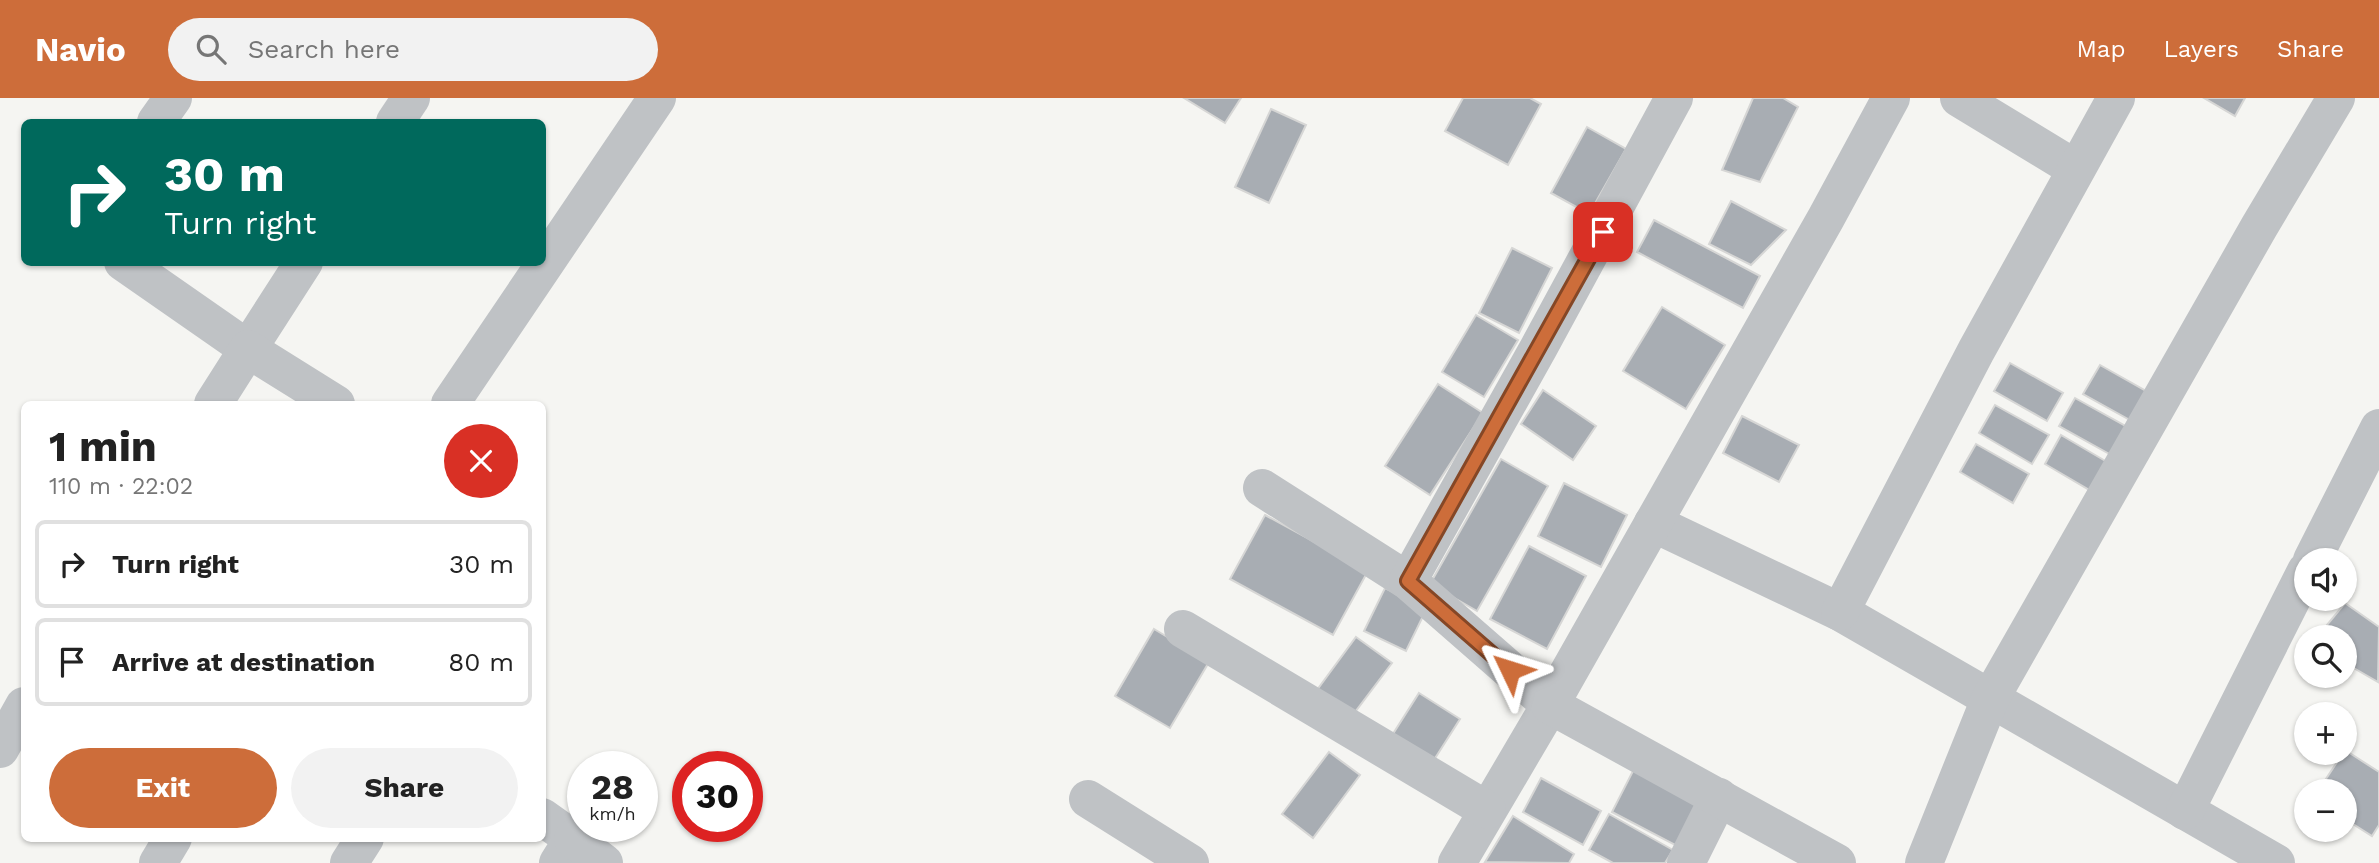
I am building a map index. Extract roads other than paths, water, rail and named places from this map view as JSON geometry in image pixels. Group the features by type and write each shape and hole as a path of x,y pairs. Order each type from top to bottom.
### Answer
{"street":[{"path":"158,119 173,98"},
{"path":"397,119 411,98"},
{"path":"546,262 657,98"},
{"path":"1408,581 1674,98"},
{"path":"1457,863 1550,705 1891,98"},
{"path":"1959,98 2076,169"},
{"path":"1840,612 1976,351 2116,98"},
{"path":"1924,863 1990,699 2252,239 2336,98"},
{"path":"129,266 248,349 332,401"},
{"path":"215,401 301,266"},
{"path":"452,401 543,266"},
{"path":"2318,548 2379,428"},
{"path":"1262,488 1408,581 1550,705 1837,863"},
{"path":"1653,523 1840,612 2276,863"},
{"path":"2185,811 2294,595"},
{"path":"1183,629 1487,810"},
{"path":"0,749 21,711"},
{"path":"1686,863 1719,797"},
{"path":"1088,799 1189,863"},
{"path":"558,839 604,863"},
{"path":"158,863 171,842"},
{"path":"349,863 362,842"}]}
